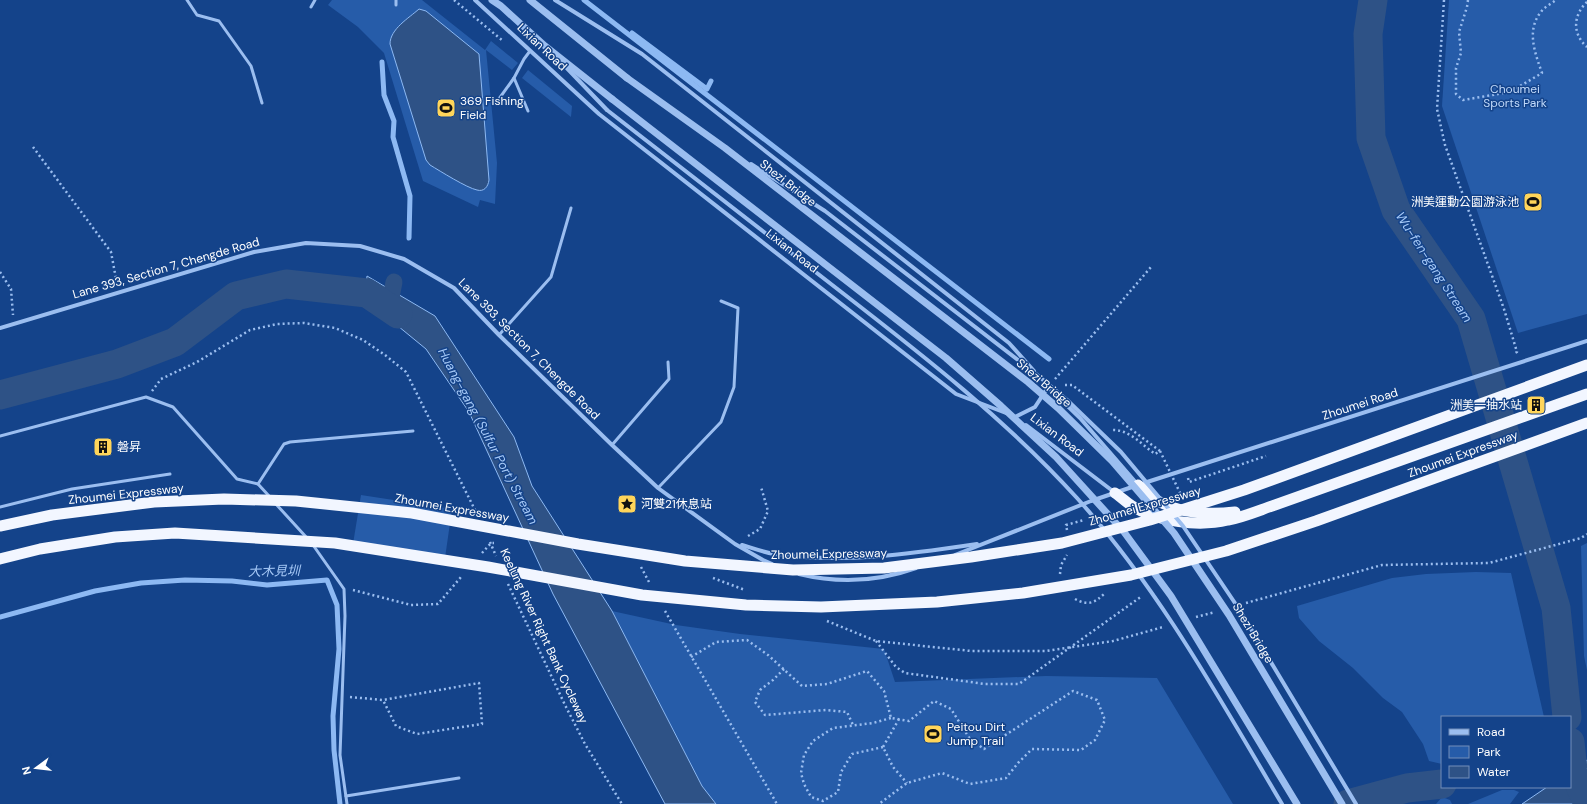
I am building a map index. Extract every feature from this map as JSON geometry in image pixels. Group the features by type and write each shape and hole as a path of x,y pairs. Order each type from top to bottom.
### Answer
{"highway":[{"name":"Zhoumei Expressway","path":"0,526 52,515 154,502 224,499 296,501 412,513 578,544 686,561 793,570 884,568 971,557 1062,543 1150,520 1244,490 1587,364"},
{"path":"1115,493 1133,506 1152,515 1178,522 1206,523 1228,520 1275,505 1587,394"},
{"name":"Zhoumei Expressway","path":"0,559 40,549 115,537 175,533 335,543 488,567 642,595 746,605 821,607 937,602 1023,593 1131,575 1226,551 1316,521 1587,424"},
{"path":"1138,485 1153,498 1185,510 1223,514 1275,505"}],"street":[{"name":"Lixian Road","path":"475,0 599,114 956,394 1015,417 1115,493"},
{"name":"Lixian Road","path":"492,0 501,6 545,46 612,99 946,358 1056,457 1124,532 1171,596 1297,804"},
{"name":"Shezi Bridge","path":"530,0 627,78 725,148 1028,382 1058,408 1112,461 1174,533 1225,608 1342,804"},
{"name":"Lixian Road","path":"556,0 642,54 1009,344 1048,387 1080,418 1138,485"},
{"path":"545,46 607,110 939,367 993,414 1044,464 1082,504 1149,587 1179,631 1282,804"},
{"path":"725,148 824,210 1036,374 1067,400 1121,452 1184,526 1239,609 1356,804"},
{"name":"Lane 393, Section 7, Chengde Road","path":"0,328 254,252 306,243 360,246 404,259 454,288 499,335 658,488 735,544 763,560 791,572 821,579 848,581 881,578 900,573 946,558 1138,485"},
{"name":"Zhoumei Road","path":"1138,485 1587,341"},
{"path":"1015,417 1035,407 1048,387"},
{"name":"Lane 393, Section 7, Chengde Road","path":"735,544 773,554 817,558 859,558 928,552 985,543"}],"lane":[{"path":"187,0 197,15 219,21 251,66 262,103"},
{"path":"311,7 315,0"},
{"path":"396,0 396,5"},
{"path":"496,103 514,78 530,51"},
{"path":"514,78 528,111"},
{"path":"499,335 551,277 571,208"},
{"path":"658,488 721,422 734,387 738,308 721,301"},
{"path":"612,445 669,379 668,362"},
{"path":"0,436 146,397 173,407 236,479 258,484 308,538 344,589 345,616 340,755 348,804"},
{"path":"258,484 284,444 290,442 413,431"},
{"path":"0,507 72,489 170,474"},
{"path":"346,796 459,778"}],"path":[{"path":"1444,0 1438,109 1445,145 1504,309 1517,352 1512,355"},
{"path":"1468,0 1459,32 1461,54 1456,68 1456,94 1463,100 1510,92 1542,73 1534,52 1532,28 1541,12 1556,0"},
{"path":"1587,2 1577,14 1575,21 1578,37 1587,47"},
{"path":"33,146 111,252 119,292"},
{"path":"1048,387 1151,267"},
{"path":"0,272 11,289 14,324"},
{"path":"146,397 161,379 198,362 250,330 277,324 304,323 335,328 363,340 406,372 477,516"},
{"path":"1065,385 1072,385 1160,451 1155,454 1131,436"},
{"path":"735,544 760,529 768,511 761,486"},
{"path":"1489,563 1581,538 1587,534"},
{"path":"487,536 491,543"},
{"name":"Keelung River Right Bank Cycleway","path":"481,554 491,543 499,562"},
{"path":"344,589 410,605 438,604 462,576"},
{"path":"708,576 752,593"},
{"name":"Keelung River Right Bank Cycleway","path":"507,581 565,705 585,744 622,804"},
{"path":"824,620 876,641 896,667 905,672 985,684 1019,684 1144,594"},
{"path":"777,804 691,657 716,642 747,640 768,655 802,686 827,684 867,671 884,690 891,718"},
{"path":"784,669 760,690 755,702 765,715 826,710 847,712 853,725"},
{"path":"342,697 382,700 479,683 482,724 417,734 396,726 382,700"},
{"path":"879,804 907,783 942,773 970,784 1006,778 1032,749 1081,750 1095,740 1106,720 1097,700 1073,691 984,749 970,739 951,709 934,701 909,721 899,719 891,718 833,728 813,742 804,755 802,773 804,784 811,797 823,801 838,792 841,772 852,754 883,747 899,719"},
{"path":"883,747 893,767 907,783"}],"green space":[{"name":"369 Fishing Field","path":"332,0 422,0 485,50 491,41 518,63 512,70 486,50 497,163 495,204 480,200 478,207 423,181 384,53 358,27 328,5"},
{"name":"Choumei Sports Park","path":"1449,0 1587,0 1587,314 1518,333 1442,106"},
{"path":"528,70 572,106 571,117 522,78"},
{"path":"361,495 452,509 444,565 352,550"},
{"path":"1587,543 1587,670 1584,656 1581,546"},
{"path":"1476,572 1511,573 1544,716 1441,716 1441,764 1429,761 1423,744 1402,712 1383,698 1353,668 1319,641 1299,618 1297,606 1392,578 1426,574"},
{"name":"Peitou Dirt Jump Trail","path":"612,611 676,625 740,634 884,649 895,682 1046,676 1157,678 1233,804 716,804 702,786"},
{"path":"1502,790 1514,790 1519,792 1510,804 1468,804"},
{"path":"1442,797 1450,800 1452,804 1436,804"}],"water":[{"name":"369 Fishing Field","path":"419,9 426,11 479,54 489,180 487,187 484,190 473,189 460,183 430,165 426,160 390,44 393,33 405,20"},
{"path":"367,276 435,316 514,437 532,486 612,611 702,786 716,804 665,804 553,594 469,412 426,349 365,299"},
{"path":"1587,760 1587,804 1522,804 1546,788 1571,788 1571,771"}],"waterway":[{"path":"584,0 1049,359"},
{"name":"Wu-fen-gang Stream","path":"1373,0 1368,34 1371,138 1396,210 1471,319 1556,608 1567,716"},
{"path":"632,33 707,89 711,81"},
{"path":"382,62 384,95 394,121 393,137 410,196 409,238"},
{"path":"389,308 394,282"},
{"name":"Huang-gang (Sulfur Port) Stream","path":"0,395 117,364 175,342 236,296 286,284 367,293 398,314"},
{"name":"大木見圳","path":"0,617 95,591 141,583 185,580 232,581 267,585 327,580 337,605 339,649 333,716 334,750 340,804"},
{"name":"Wu-fen-gang Stream","path":"1571,751 1573,770 1587,801"},
{"name":"Wu-fen-gang Stream","path":"1348,804 1407,788 1441,784"}],"place":[{"name":"369 Fishing Field","path":"446,108"},
{"name":"洲美運動公園游泳池","path":"1533,202"},
{"name":"洲美一抽水站","path":"1536,405"},
{"name":"磐昇","path":"103,447"},
{"name":"河雙21休息站","path":"627,504"},
{"name":"Peitou Dirt Jump Trail","path":"933,734"}]}
